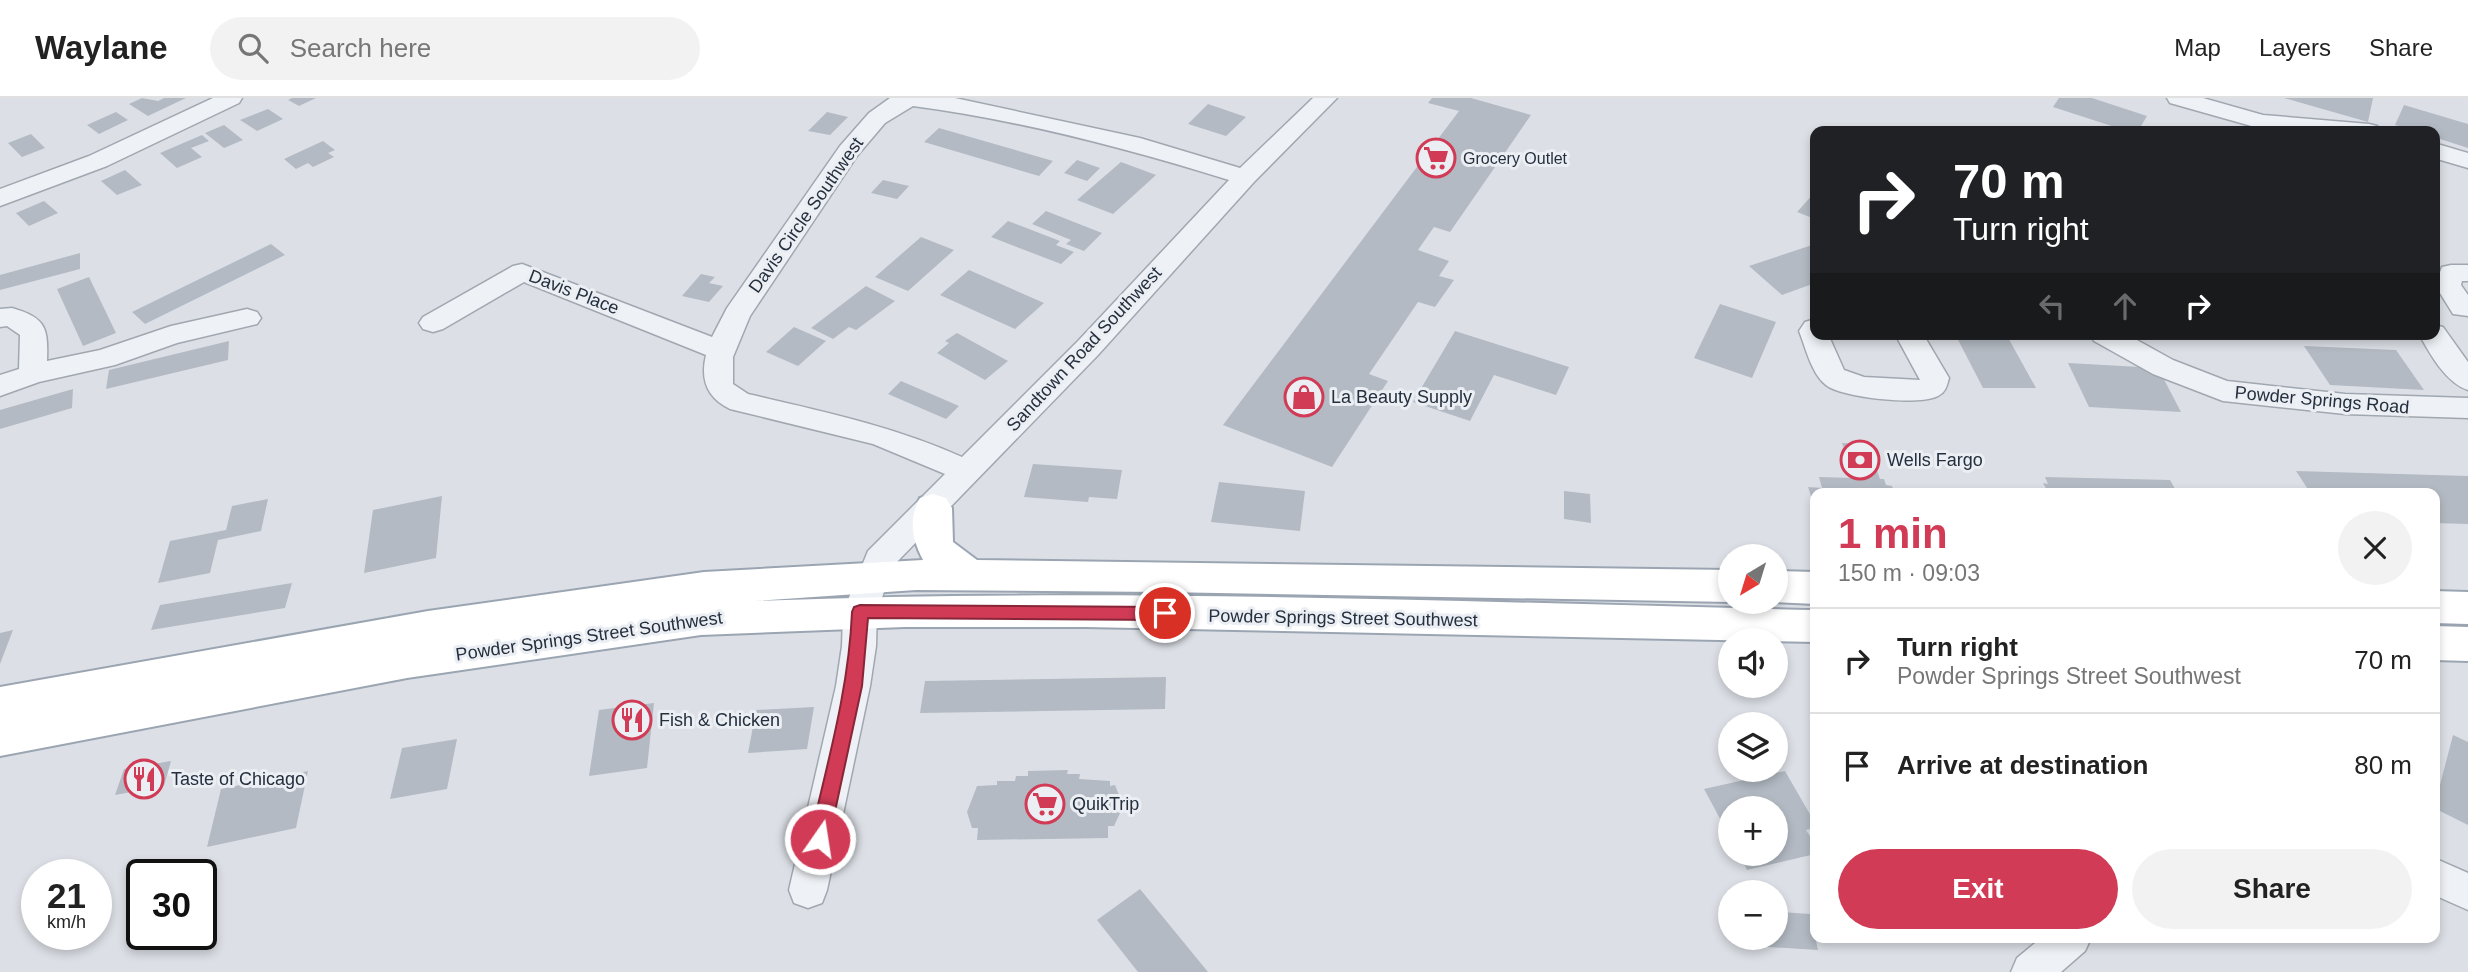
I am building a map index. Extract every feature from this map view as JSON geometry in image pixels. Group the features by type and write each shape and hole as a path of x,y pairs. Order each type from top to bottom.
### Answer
{"main road":[{"path":"933,508 930,529 938,551 952,566 974,575"},
{"name":"Powder Springs Street Southwest","path":"0,737 407,662 582,634 866,595 974,575 1718,586"},
{"path":"1788,587 1810,588"},
{"name":"Powder Springs Street Southwest","path":"0,705 508,615 704,588 866,595 1085,611 1810,626"},
{"path":"2440,607 2468,608"},
{"path":"2440,643 2468,644"}],"street":[{"path":"0,198 98,161 231,98"},
{"name":"Sandtown Road Southwest","path":"866,595 879,560 1088,348 1245,177 1326,98"},
{"path":"2178,98 2262,126"},
{"path":"2248,98 2261,113 2265,126"},
{"name":"Davis Circle Southwest","path":"968,472 911,446 878,435 740,402 725,394 718,383 722,351 737,314 848,151 877,118 901,101 914,99 951,104 1140,145 1245,177"},
{"path":"2440,152 2468,161"},
{"path":"2451,270 2448,285 2465,309"},
{"name":"Davis Place","path":"433,323 522,272 722,351"},
{"path":"2440,305 2465,309"},
{"path":"0,318 12,317 34,331 33,374"},
{"path":"0,386 33,374 105,358 171,335 247,318"},
{"path":"1817,340 1836,379 1849,384 1927,390 1933,386 1935,379 1912,340"},
{"name":"Powder Springs Road","path":"2115,340 2163,367 2223,391 2345,404 2468,408"},
{"path":"2436,340 2468,380"},
{"path":"808,890 853,686 866,595"},
{"path":"2440,879 2468,892"},
{"path":"2031,972 2065,943"}],"building":[{"path":"142,98 158,101 164,98 186,98 148,116 129,104"},
{"path":"316,98 299,106 288,100"},
{"path":"1432,98 1471,98 1531,115 1450,232 1434,227 1418,250 1449,261 1439,276 1454,280 1435,307 1418,302 1369,374 1388,381 1332,467 1223,425 1459,111 1428,103"},
{"path":"2059,98 2092,98 2147,116 2141,126 2112,126 2053,107"},
{"path":"2284,98 2373,98 2368,122"},
{"path":"1208,104 1246,117 1226,136 1188,124"},
{"path":"2404,105 2468,124 2468,148 2440,139 2440,126 2395,125"},
{"path":"268,109 283,119 257,131 240,120"},
{"path":"116,112 128,120 99,134 87,125"},
{"path":"827,112 848,117 830,135 808,131"},
{"path":"224,125 243,140 224,148 205,133"},
{"path":"939,128 1053,161 1039,176 924,142"},
{"path":"31,134 45,148 22,157 8,143"},
{"path":"202,135 209,141 191,148 202,157 177,168 160,153"},
{"path":"323,141 335,150 328,153 334,157 313,167 308,163 296,169 284,159"},
{"path":"1077,160 1100,168 1087,181 1064,173"},
{"path":"1121,162 1156,175 1113,214 1077,200"},
{"path":"125,170 142,185 117,195 101,181"},
{"path":"883,180 909,186 897,199 871,193"},
{"path":"1810,198 1810,217 1797,212"},
{"path":"44,201 58,213 29,226 16,213"},
{"path":"1046,211 1102,233 1084,251 1066,244 1071,240 1032,224"},
{"path":"1008,221 1060,241 1056,245 1074,252 1061,264 991,237"},
{"path":"921,237 954,250 908,291 875,277"},
{"path":"271,244 285,255 145,324 132,312"},
{"path":"1810,246 1810,285 1782,295 1749,266"},
{"path":"80,253 80,269 0,290 0,275"},
{"path":"969,270 1044,303 1015,329 940,295"},
{"path":"701,274 715,277 709,283 723,286 709,302 682,296"},
{"path":"89,277 116,333 83,346 57,289"},
{"path":"866,286 895,301 856,330 849,327 833,339 811,328"},
{"path":"1720,304 1776,322 1752,378 1694,358"},
{"path":"794,327 826,341 798,366 766,352"},
{"path":"1455,331 1569,367 1556,395 1494,375 1470,421 1413,402"},
{"path":"957,333 1008,361 985,380 937,353 949,343 945,341"},
{"path":"1958,340 2009,340 2036,388 1983,388"},
{"path":"229,341 228,360 106,389 109,370"},
{"path":"2304,346 2396,350 2424,390 2330,385"},
{"path":"2068,363 2158,368 2181,412 2089,407"},
{"path":"901,381 959,406 946,419 888,394"},
{"path":"73,389 72,408 0,429 0,410"},
{"name":"Wells Fargo","path":"1842,443 1867,444 1880,479 1884,479 1886,485 1893,488 1822,488 1819,477 1854,478"},
{"path":"1033,464 1122,470 1117,499 1089,497 1088,502 1024,497"},
{"path":"2296,471 2468,476 2468,524 2440,523 2440,488 2307,488"},
{"path":"2045,477 2170,480 2175,488 2046,488 2043,483 2048,484"},
{"path":"1219,482 1305,491 1300,531 1211,522"},
{"path":"1564,491 1590,494 1591,523 1564,519"},
{"path":"442,496 436,558 364,573 373,510"},
{"path":"268,499 261,531 218,540 210,573 158,583 170,541 226,530 232,506"},
{"path":"292,583 285,608 151,630 160,605"},
{"path":"13,630 0,664 0,633"},
{"path":"1166,677 1165,709 920,713 925,681"},
{"path":"654,703 647,768 589,776 599,710"},
{"path":"814,707 807,749 748,753 756,710"},
{"path":"2453,735 2468,742 2468,825 2440,811 2440,785"},
{"path":"457,739 447,789 390,799 402,748"},
{"path":"171,761 164,786 115,795 124,769"},
{"name":"QuikTrip","path":"1068,770 1067,774 1080,774 1079,779 1110,781 1110,786 1115,785 1121,800 1121,811 1114,826 1108,826 1108,838 977,840 978,828 972,828 967,812 977,786 997,785 997,781 1015,781 1016,776 1028,776 1028,771"},
{"path":"308,771 296,828 207,847 221,789"},
{"path":"1788,776 1810,814 1810,829 1806,830 1810,836 1810,855 1788,860 1788,796 1718,796 1718,815 1704,789 1736,782 1788,782"},
{"path":"1745,866 1764,866 1747,870"},
{"path":"1140,889 1208,972 1138,972 1097,920"},
{"path":"1788,912 1810,914 1810,943 1816,943 1818,950 1788,948"}],"place":[{"name":"Grocery Outlet","path":"1436,158"},
{"name":"La Beauty Supply","path":"1304,397"},
{"name":"Wells Fargo","path":"1860,460"},
{"name":"Fish & Chicken","path":"632,720"},
{"name":"Taste of Chicago","path":"144,779"},
{"name":"QuikTrip","path":"1045,804"}],"route":[{"path":"820,839 853,686 859,646 860,612 1165,613"}]}
